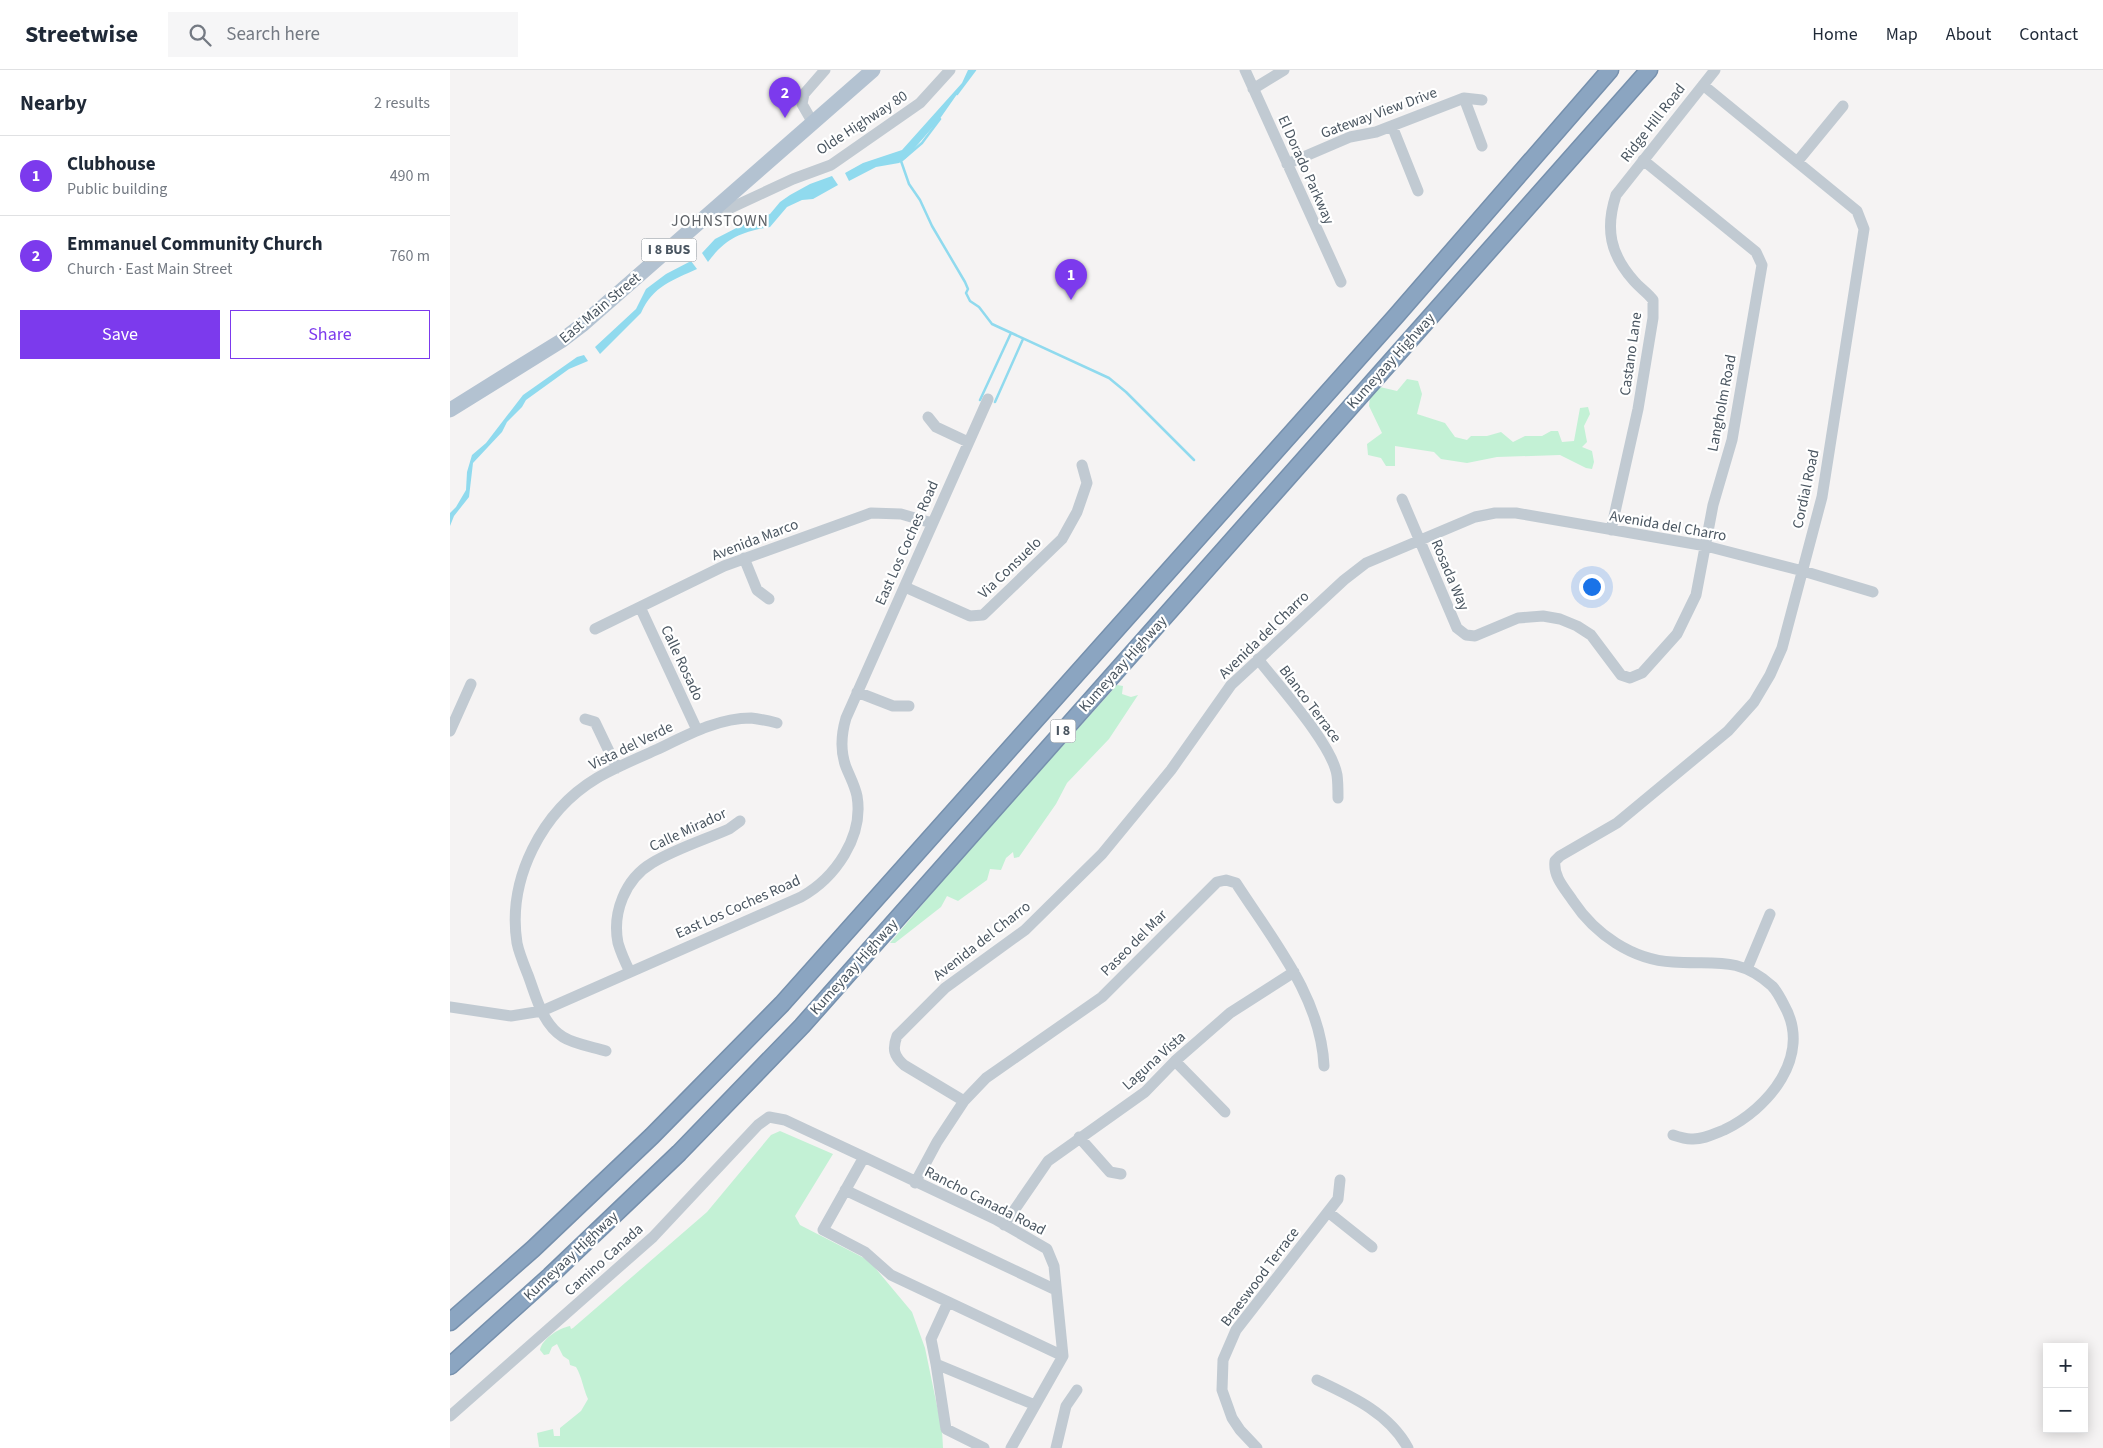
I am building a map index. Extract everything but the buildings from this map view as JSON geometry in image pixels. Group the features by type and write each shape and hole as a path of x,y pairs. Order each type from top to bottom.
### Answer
{"highway":[{"name":"Kumeyaay Highway","path":"450,1322 533,1250 575,1210 652,1136 782,1004 1396,316 1610,70"},
{"name":"Kumeyaay Highway","path":"450,1366 550,1276 679,1152 802,1026 1649,70"}],"main road":[{"name":"East Main Street","path":"450,410 561,341 582,325 873,70"}],"street":[{"path":"813,123 802,104 804,94 825,70"},
{"name":"Olde Highway 80","path":"698,223 793,179 831,165 920,103 950,70"},
{"name":"El Dorado Parkway","path":"1244,70 1341,282"},
{"path":"1253,89 1284,70"},
{"name":"Ridge Hill Road","path":"1616,195 1715,70"},
{"name":"Cordial Road","path":"1703,85 1857,211 1864,229 1822,497 1782,648 1770,675 1742,716 1617,823 1560,856 1555,861 1554,869 1555,874 1581,914 1611,941 1642,956 1656,960 1724,962 1747,969"},
{"path":"1464,98 1482,146"},
{"name":"Gateway View Drive","path":"1287,164 1350,137 1376,132 1464,98 1482,100"},
{"path":"1797,162 1843,106"},
{"path":"1392,126 1418,191"},
{"name":"Langholm Road","path":"1630,678 1642,673 1677,634 1696,595 1713,505 1732,440 1762,265 1756,252 1643,160"},
{"name":"Castano Lane","path":"1611,530 1638,408 1653,300 1635,283 1615,255 1610,230 1610,213 1616,195"},
{"name":"East Los Coches Road","path":"450,1007 511,1016 542,1011 801,897 817,887 830,873 851,842 857,824 857,796 844,758 842,743 846,718 988,399"},
{"path":"928,417 936,427 968,442"},
{"name":"Via Consuelo","path":"905,587 970,616 983,615 1062,539 1077,512 1087,483 1082,466"},
{"path":"1402,499 1418,539"},
{"name":"Avenida del Charro","path":"964,1101 897,1059 894,1054 894,1043 897,1036 945,988 1025,930 1102,854 1171,770 1232,685 1344,580 1366,563 1418,539 1475,517 1501,513 1526,515 1706,546 1803,571 1873,592"},
{"name":"Avenida Marco","path":"596,629 744,558 871,514 901,514 932,523"},
{"name":"Rosada Way","path":"1418,539 1457,628 1466,636 1475,636 1518,618 1543,616 1560,619 1577,626 1591,636 1622,675 1630,678"},
{"path":"744,558 757,590 769,599"},
{"name":"Calle Rosado","path":"640,607 698,730"},
{"name":"Blanco Terrace","path":"1258,659 1311,727 1329,754 1337,774 1338,798"},
{"path":"450,731 471,684"},
{"path":"857,692 893,706 909,706"},
{"name":"Vista del Verde","path":"606,1051 563,1037 552,1027 542,1011 517,945 516,907 524,870 540,837 564,807 596,779 617,768 698,730 734,720 752,718 777,723"},
{"path":"585,719 595,722 617,768"},
{"name":"Calle Mirador","path":"630,972 620,948 617,927 620,906 631,882 652,863 729,829 740,822"},
{"name":"Paseo del Mar","path":"915,1182 937,1142 964,1101 986,1078 1102,996 1217,882 1226,880 1236,883 1294,972 1313,1011 1324,1048 1324,1066"},
{"path":"1673,1136 1693,1139 1712,1135 1732,1126 1756,1110 1776,1088 1789,1066 1792,1028 1789,1014 1774,988 1757,974 1747,969 1770,914"},
{"name":"Laguna Vista","path":"1004,1225 1042,1167 1079,1137 1145,1092 1175,1061 1230,1013 1294,972"},
{"path":"1175,1061 1225,1112"},
{"name":"Rancho Canada Road","path":"769,1117 785,1120 995,1219 1047,1249 1054,1266 1063,1356"},
{"name":"Camino Canada","path":"450,1416 654,1237 758,1125 769,1117"},
{"path":"1079,1137 1110,1172 1121,1174"},
{"path":"864,1157 823,1230 865,1252 891,1276 1063,1356 1011,1448"},
{"name":"Braeswood Terrace","path":"1257,1448 1240,1430 1232,1418 1222,1390 1223,1360 1236,1330 1338,1198 1340,1180"},
{"path":"845,1190 1056,1290"},
{"path":"1328,1212 1372,1246"},
{"path":"948,1302 931,1340 946,1429 984,1448"},
{"path":"936,1364 1035,1405"},
{"path":"1316,1380 1353,1396 1383,1417 1403,1438 1408,1448"},
{"path":"1056,1448 1066,1406 1077,1390"}],"green space":[{"path":"1407,379 1418,381 1422,394 1417,414 1445,423 1455,437 1467,440 1471,436 1487,436 1501,432 1513,442 1525,436 1542,436 1551,431 1558,431 1562,442 1574,441 1580,408 1588,407 1590,414 1584,426 1587,442 1582,447 1592,451 1594,462 1592,469 1560,455 1497,457 1467,463 1441,459 1434,452 1395,446 1395,466 1386,466 1381,458 1368,455 1367,444 1382,433 1369,406 1370,396 1380,387 1397,391"},
{"path":"1117,685 1123,686 1122,694 1131,697 1138,695 1109,739 1067,783 1056,804 1019,857 1014,858 1013,852 1006,858 1001,870 990,869 987,880 958,901 947,896 941,907 895,943 890,943 954,867"},
{"path":"780,1131 833,1154 795,1216 800,1225 871,1263 912,1312 925,1348 942,1430 943,1448 539,1447 537,1433 553,1429 554,1436 560,1436 560,1428 581,1411 588,1399 576,1367 570,1365 569,1360 563,1356 557,1344 552,1347 549,1354 544,1355 540,1350 544,1342 561,1329 570,1326 571,1329 573,1328 707,1212 771,1135"}],"water":[{"path":"968,70 974,70 939,120 906,158 899,163 876,167 849,181 845,173 863,163 902,150 962,83"},
{"path":"832,176 838,185 813,199 802,200 787,207 770,227 735,237 721,247 708,262 702,253 715,239 750,221 770,214 780,202 790,195 810,184"},
{"path":"691,261 697,269 664,285 651,296 641,313 600,354 595,347 636,309 646,289 666,274"},
{"path":"584,355 588,361 569,369 526,400 522,407 507,422 502,432 473,463 469,497 454,516 450,526 450,513 466,490 467,472 472,455 486,443 523,395 577,357"}],"waterway":[{"path":"957,94 975,70"},
{"path":"940,119 922,143 901,161 909,184 920,200 932,226 965,282 968,289 966,293 970,301 979,307 992,324 1109,378 1126,392 1194,460"},
{"path":"980,400 1011,333"},
{"path":"995,402 1023,339"}],"place":[{"name":"Emmanuel Community Church","path":"785,118"},
{"name":"Clubhouse","path":"1071,300"}],"district":[{"name":"JOHNSTOWN","path":"720,221"}]}
